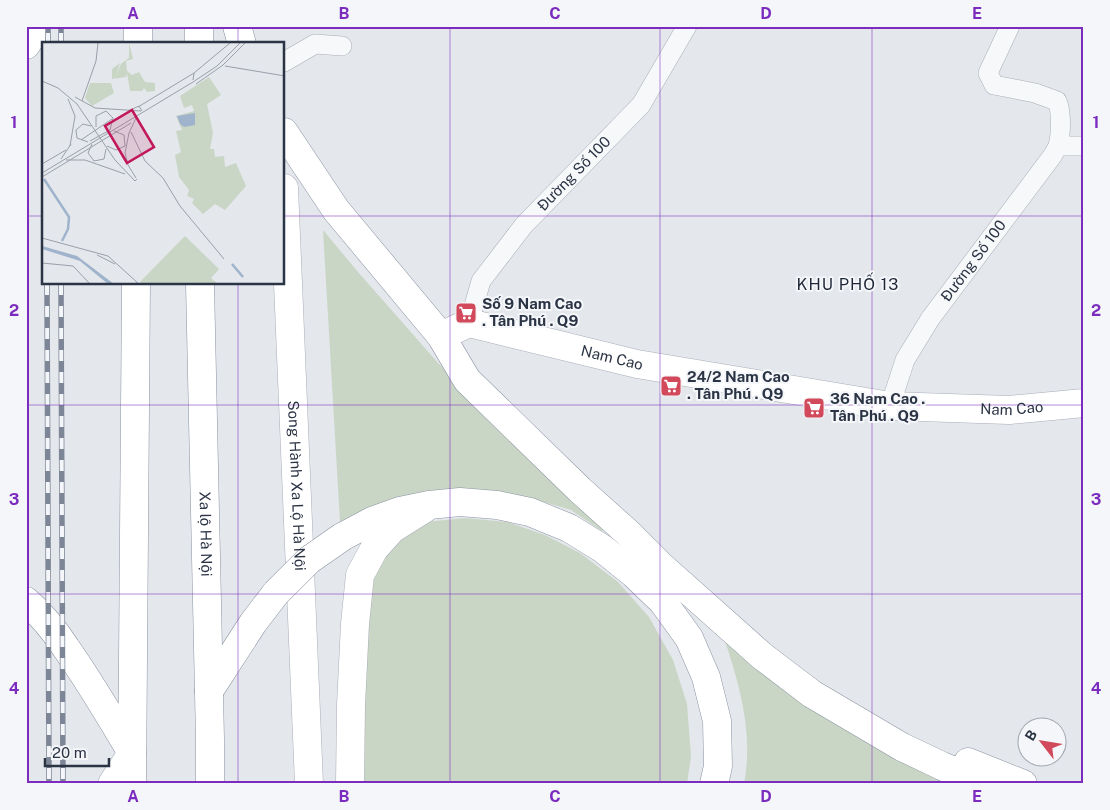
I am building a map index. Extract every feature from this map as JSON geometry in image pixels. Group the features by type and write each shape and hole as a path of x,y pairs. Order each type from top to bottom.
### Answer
{"main road":[{"path":"26,45 36,26"},
{"path":"138,26 138,42"},
{"path":"199,26 199,42"},
{"path":"221,26 221,42"},
{"path":"237,26 241,42"},
{"path":"285,134 336,210 441,336 467,380 661,566 762,656 812,694 902,747 985,784"},
{"name":"Song Hành Xa Lộ Hà Nội","path":"285,212 309,784"},
{"path":"132,784 136,285"},
{"name":"Xa lộ Hà Nội","path":"200,285 210,784"},
{"path":"441,336 469,323"},
{"name":"Nam Cao","path":"469,323 637,364 890,406 1009,410 1084,403"},
{"path":"441,336 480,369 758,639 827,690 872,718 949,754 1023,784"},
{"path":"209,691 276,593 309,560 342,536 400,510 460,502 497,505 530,512 569,528 603,549 634,574 663,602 689,638 706,677 717,721 718,766 714,784"},
{"path":"350,784 351,705 355,624 360,575 374,549 392,529 429,506"},
{"path":"26,601 55,632 80,668 132,753"},
{"path":"112,784 132,753"}],"street":[{"name":"Đường Số 100","path":"469,323 481,281 524,225 642,105 687,26"},
{"path":"1010,26 988,73 994,85 1035,93 1057,101 1060,111 1058,146 1084,146"},
{"path":"285,61 315,44 342,46"},
{"name":"Đường Số 100","path":"890,406 905,360 930,320 1056,152 1058,146"}],"green space":[{"path":"323,230 439,364 607,527 602,531 571,510 534,499 499,492 432,491 372,506 340,522"},
{"path":"465,518 507,522 545,535 580,553 618,582 649,617 673,660 687,704 691,756 687,784 358,784 365,569 395,539 425,522"},
{"path":"723,635 963,784 744,784 747,765 746,727 739,690"}],"railway":[{"path":"48,26 48,42"},
{"path":"61,26 61,42"},
{"path":"47,285 49,784"},
{"path":"61,285 63,784"}],"place":[{"name":"Số 9 Nam Cao . Tân Phú . Q9","path":"466,313"},
{"name":"24/2 Nam Cao . Tân Phú . Q9","path":"671,386"},
{"name":"36 Nam Cao . Tân Phú . Q9","path":"814,408"}],"district":[{"name":"KHU PHỐ 13","path":"848,284"}]}
